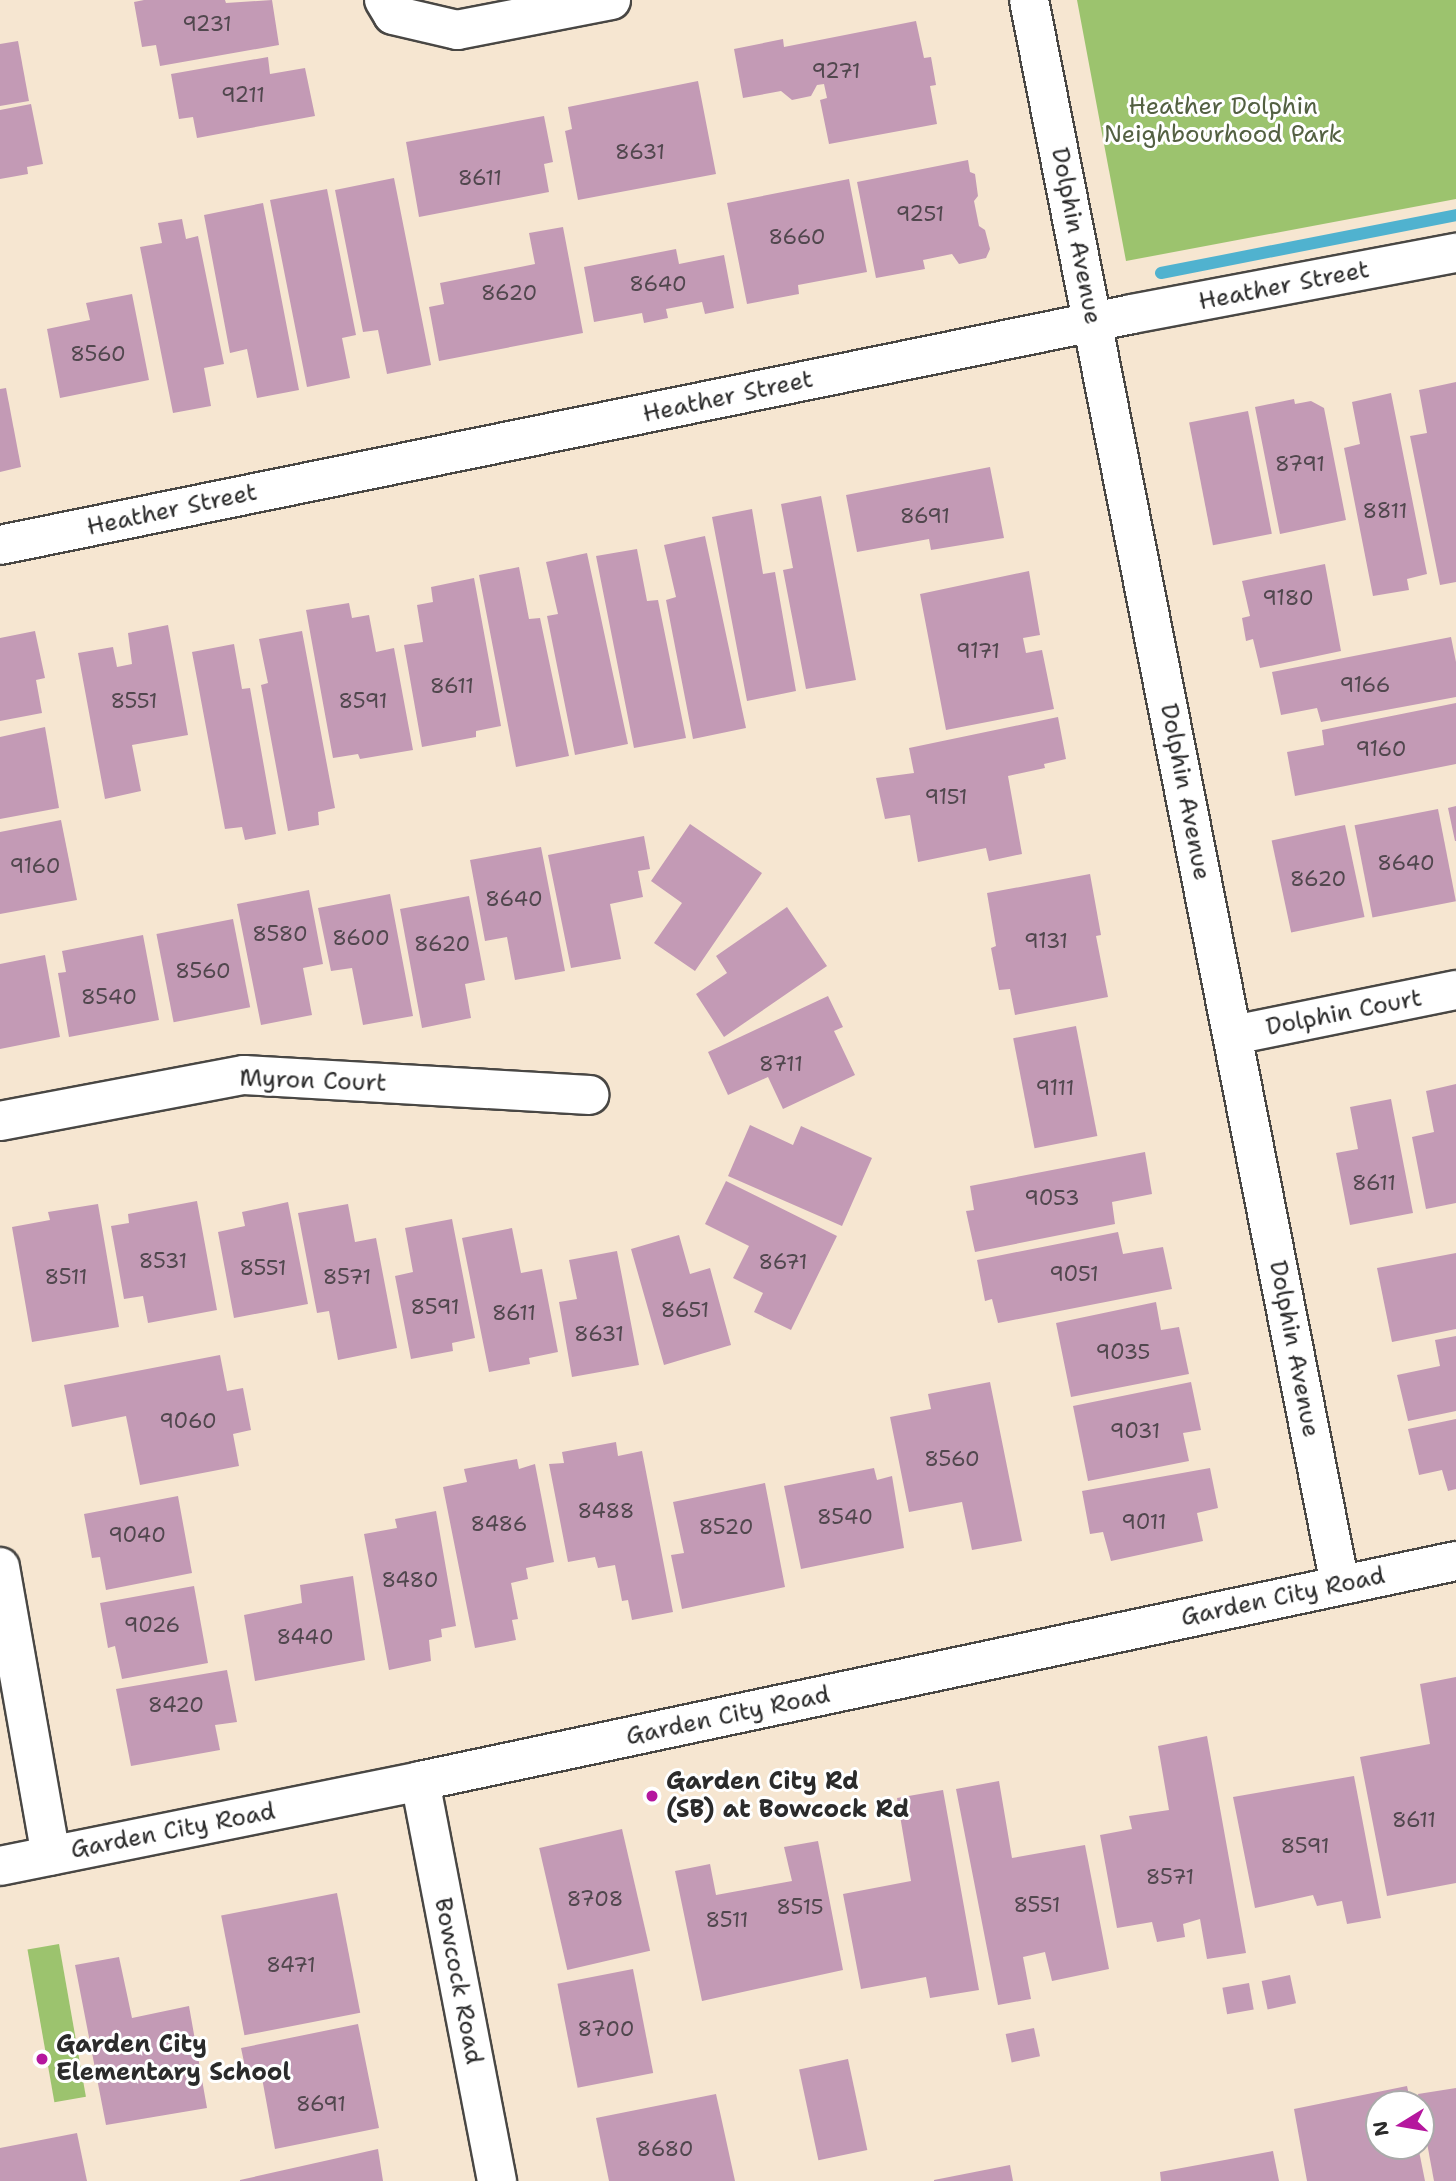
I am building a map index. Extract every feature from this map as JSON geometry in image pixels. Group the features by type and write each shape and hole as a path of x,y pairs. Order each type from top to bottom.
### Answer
{"street":[{"path":"384,0 393,15 457,30 611,0"},
{"name":"Dolphin Avenue","path":"1029,0 1340,1585"},
{"name":"Heather Street","path":"0,545 1093,322 1456,253"},
{"name":"Dolphin Court","path":"1233,1035 1456,990"},
{"name":"Myron Court","path":"0,1121 244,1075 589,1095"},
{"name":"Garden City Road","path":"0,1866 420,1782 1456,1561"},
{"path":"0,1567 51,1856"},
{"name":"Bowcock Road","path":"420,1782 497,2181"}],"green space":[{"name":"Heather Dolphin Neighbourhood Park","path":"1077,0 1456,0 1456,199 1126,261"},
{"path":"59,1944 86,2097 54,2102 27,1950"}],"building":[{"path":"225,0 226,3 272,0 279,45 160,66 156,45 142,47 134,2"},
{"path":"916,21 924,58 931,57 936,85 930,86 937,124 829,144 820,100 827,98 824,84 817,85 811,96 792,100 781,91 743,98 734,49 783,39 784,47"},
{"path":"18,41 29,101 0,106 0,44"},
{"path":"268,57 270,74 305,68 315,116 197,138 193,117 179,119 171,74"},
{"path":"698,81 716,174 578,200 565,131 572,129 568,107"},
{"path":"31,104 43,164 27,167 28,174 0,179 0,110"},
{"path":"544,116 553,162 544,164 549,192 419,217 406,142"},
{"path":"968,160 970,172 975,174 978,196 974,201 979,226 985,230 990,249 986,258 959,264 952,254 923,260 925,269 876,278 857,182"},
{"path":"394,178 431,365 387,374 378,330 363,332 335,190"},
{"path":"849,179 867,272 798,285 799,294 747,304 727,203"},
{"path":"327,189 356,335 342,338 350,378 307,387 270,200"},
{"path":"263,203 299,390 257,398 247,349 230,353 204,215"},
{"path":"182,219 186,239 198,236 224,364 204,368 211,406 173,413 140,247 162,243 158,223"},
{"path":"563,227 583,333 439,361 429,307 444,304 440,283 535,264 529,233"},
{"path":"676,249 679,264 724,255 734,308 705,314 702,302 666,309 668,318 644,323 642,313 594,322 584,267"},
{"path":"132,294 149,380 60,398 47,329 90,320 86,303"},
{"path":"1456,382 1456,582 1440,585 1410,436 1427,433 1419,390"},
{"path":"6,388 21,467 0,472 0,389"},
{"path":"1391,393 1427,574 1407,579 1409,590 1373,596 1344,448 1360,444 1352,402"},
{"path":"1294,399 1295,404 1311,401 1324,408 1346,520 1280,534 1255,407"},
{"path":"1248,411 1272,534 1213,545 1189,422"},
{"path":"990,467 1004,538 931,550 929,539 857,552 846,495"},
{"path":"821,496 856,680 806,689 783,570 793,568 781,504"},
{"path":"752,509 763,574 775,572 796,691 747,701 712,517"},
{"path":"705,536 746,728 693,739 666,600 676,597 664,545"},
{"path":"637,549 647,601 658,600 686,738 634,748 596,556"},
{"path":"587,553 628,744 575,755 547,616 558,614 546,562"},
{"path":"1325,564 1341,651 1260,668 1253,639 1246,641 1242,618 1250,616 1242,581"},
{"path":"519,567 529,619 540,618 569,756 516,767 479,575"},
{"path":"1029,571 1040,635 1023,638 1026,653 1042,650 1054,709 946,730 920,594"},
{"path":"474,578 501,726 476,731 476,737 422,747 404,645 423,642 417,605 433,602 431,587"},
{"path":"349,603 352,618 369,615 376,652 394,648 413,750 360,759 358,754 333,758 306,610"},
{"path":"168,625 188,735 132,745 141,791 105,799 78,653 113,647 117,667 132,664 128,633"},
{"path":"35,631 45,678 36,680 42,713 0,721 0,638"},
{"path":"302,631 335,808 318,812 319,825 288,831 261,685 268,683 259,639"},
{"path":"1451,637 1456,662 1456,697 1321,722 1317,708 1281,715 1272,672"},
{"path":"234,644 242,689 250,688 276,834 245,840 242,827 225,829 192,652"},
{"path":"1456,703 1456,764 1295,796 1287,752 1324,745 1322,730"},
{"path":"1058,717 1066,759 1044,764 1045,768 1008,776 1022,854 989,861 986,848 918,862 910,815 885,819 876,778 914,773 909,748"},
{"path":"45,727 59,808 0,819 0,737"},
{"path":"1456,806 1456,841 1455,841 1448,808"},
{"path":"1438,809 1456,901 1372,917 1355,825"},
{"path":"61,820 77,900 0,914 0,832"},
{"path":"690,824 762,873 695,971 654,943 682,903 651,881"},
{"path":"1345,825 1365,917 1291,933 1272,841"},
{"path":"644,836 650,869 638,871 643,897 610,904 621,959 571,968 548,855"},
{"path":"541,847 565,971 515,980 507,937 485,941 470,860"},
{"path":"1090,874 1101,935 1096,936 1108,997 1015,1015 1010,989 999,990 991,948 996,946 987,893"},
{"path":"309,890 323,964 303,968 312,1015 261,1025 237,904"},
{"path":"390,894 413,1016 363,1025 352,968 331,971 318,908"},
{"path":"469,896 485,980 465,984 471,1018 422,1028 400,909"},
{"path":"787,907 827,966 724,1037 696,994 727,973 716,956"},
{"path":"233,919 250,1007 174,1022 156,934"},
{"path":"143,935 159,1020 69,1037 58,973 66,972 62,951"},
{"path":"45,955 60,1037 0,1049 0,964"},
{"path":"828,996 843,1027 834,1031 855,1075 783,1109 768,1077 728,1095 708,1052"},
{"path":"1076,1026 1097,1136 1035,1148 1013,1038"},
{"path":"1456,1084 1456,1203 1426,1209 1412,1137 1434,1132 1426,1091"},
{"path":"1391,1099 1413,1213 1350,1225 1336,1153 1358,1149 1350,1107"},
{"path":"750,1125 793,1145 801,1126 872,1158 842,1226 728,1176"},
{"path":"1145,1152 1152,1194 1112,1202 1115,1224 975,1252 966,1211 974,1210 970,1186"},
{"path":"726,1181 837,1236 791,1330 754,1312 763,1293 733,1278 749,1246 705,1224"},
{"path":"197,1201 217,1310 148,1323 143,1296 124,1299 111,1226 129,1223 128,1214"},
{"path":"288,1202 308,1304 234,1318 218,1232 245,1226 242,1212"},
{"path":"98,1204 119,1327 32,1342 12,1227 50,1220 48,1212"},
{"path":"348,1204 355,1242 376,1238 397,1348 338,1360 329,1311 317,1313 298,1213"},
{"path":"452,1219 475,1338 452,1343 453,1351 411,1359 395,1276 413,1272 405,1228"},
{"path":"512,1228 521,1273 542,1269 558,1352 529,1358 530,1364 489,1372 462,1238"},
{"path":"1118,1232 1123,1254 1163,1247 1172,1289 998,1323 992,1299 985,1301 977,1260"},
{"path":"679,1235 690,1274 710,1268 731,1345 664,1365 631,1249"},
{"path":"617,1251 639,1365 572,1377 559,1302 577,1299 569,1260"},
{"path":"1456,1253 1456,1329 1392,1342 1377,1268"},
{"path":"1156,1302 1161,1330 1179,1327 1189,1374 1071,1397 1056,1323"},
{"path":"1456,1336 1456,1411 1408,1421 1397,1375 1440,1366 1435,1340"},
{"path":"220,1355 227,1391 243,1388 251,1430 233,1434 239,1466 140,1485 126,1416 72,1427 64,1385"},
{"path":"990,1382 1022,1541 972,1550 962,1502 909,1512 890,1417 931,1409 928,1394"},
{"path":"1191,1382 1201,1430 1183,1433 1189,1461 1088,1481 1073,1406"},
{"path":"1456,1419 1456,1489 1448,1491 1442,1470 1419,1475 1408,1429"},
{"path":"616,1442 618,1456 642,1451 673,1612 632,1620 628,1600 622,1601 615,1565 598,1568 595,1557 568,1562 549,1464 564,1463 562,1452"},
{"path":"517,1459 519,1469 535,1464 554,1562 526,1568 528,1579 511,1583 518,1619 512,1620 516,1640 475,1648 443,1487 467,1482 464,1469"},
{"path":"874,1468 877,1480 892,1476 904,1548 801,1569 784,1486"},
{"path":"1210,1468 1218,1508 1197,1513 1203,1541 1111,1561 1103,1532 1090,1534 1082,1491"},
{"path":"765,1483 785,1587 682,1609 671,1555 684,1553 673,1502"},
{"path":"178,1496 192,1573 106,1590 100,1557 92,1558 84,1514"},
{"path":"436,1511 456,1626 441,1629 442,1637 429,1640 431,1661 389,1670 364,1534 397,1528 395,1519"},
{"path":"353,1576 365,1660 255,1681 244,1615 302,1603 300,1585"},
{"path":"194,1586 208,1663 122,1679 115,1646 108,1648 100,1603"},
{"path":"227,1670 237,1722 215,1725 220,1750 131,1766 116,1689"},
{"path":"1456,1677 1456,1883 1387,1896 1360,1757 1430,1744 1420,1684"},
{"path":"1207,1736 1246,1953 1207,1959 1200,1919 1183,1924 1185,1937 1157,1942 1152,1922 1117,1928 1100,1835 1132,1829 1129,1816 1169,1810 1158,1746"},
{"path":"1354,1776 1381,1918 1347,1924 1342,1901 1317,1906 1313,1895 1255,1908 1233,1797"},
{"path":"999,1781 1012,1858 1085,1845 1109,1969 1052,1981 1045,1952 1023,1957 1031,1999 998,2005 956,1789"},
{"path":"943,1790 979,1990 930,1998 926,1977 861,1989 843,1894 911,1881 897,1798"},
{"path":"622,1829 650,1951 567,1970 539,1848"},
{"path":"818,1841 843,1970 702,2001 675,1871 710,1864 716,1895 792,1881 784,1847"},
{"path":"337,1893 360,2013 244,2035 221,1916"},
{"path":"119,1957 132,2018 189,2006 207,2108 106,2125 75,1965"},
{"path":"633,1969 653,2073 578,2088 557,1984"},
{"path":"1290,1975 1296,2003 1268,2009 1262,1981"},
{"path":"1249,1983 1254,2010 1227,2014 1222,1988"},
{"path":"358,2024 379,2128 275,2149 262,2078 248,2081 241,2048"},
{"path":"1034,2028 1040,2056 1012,2062 1006,2034"},
{"path":"848,2059 867,2150 818,2160 799,2069"},
{"path":"1407,2086 1408,2090 1387,2090"},
{"path":"1456,2088 1456,2181 1434,2181 1430,2160 1435,2160 1435,2091"},
{"path":"716,2094 735,2181 609,2181 596,2118"},
{"path":"1365,2095 1365,2160 1421,2160 1425,2181 1307,2181 1294,2109"},
{"path":"77,2133 87,2181 0,2181 0,2148"},
{"path":"378,2149 383,2181 240,2181 240,2180"},
{"path":"1273,2151 1279,2181 1161,2181 1160,2172"},
{"path":"1010,2165 1013,2181 934,2181 934,2180"}],"waterway":[{"path":"1161,273 1456,215"}],"place":[{"name":"Garden City Rd (SB) at Bowcock Rd","path":"652,1796"},
{"name":"Garden City Elementary School","path":"42,2059"}]}
